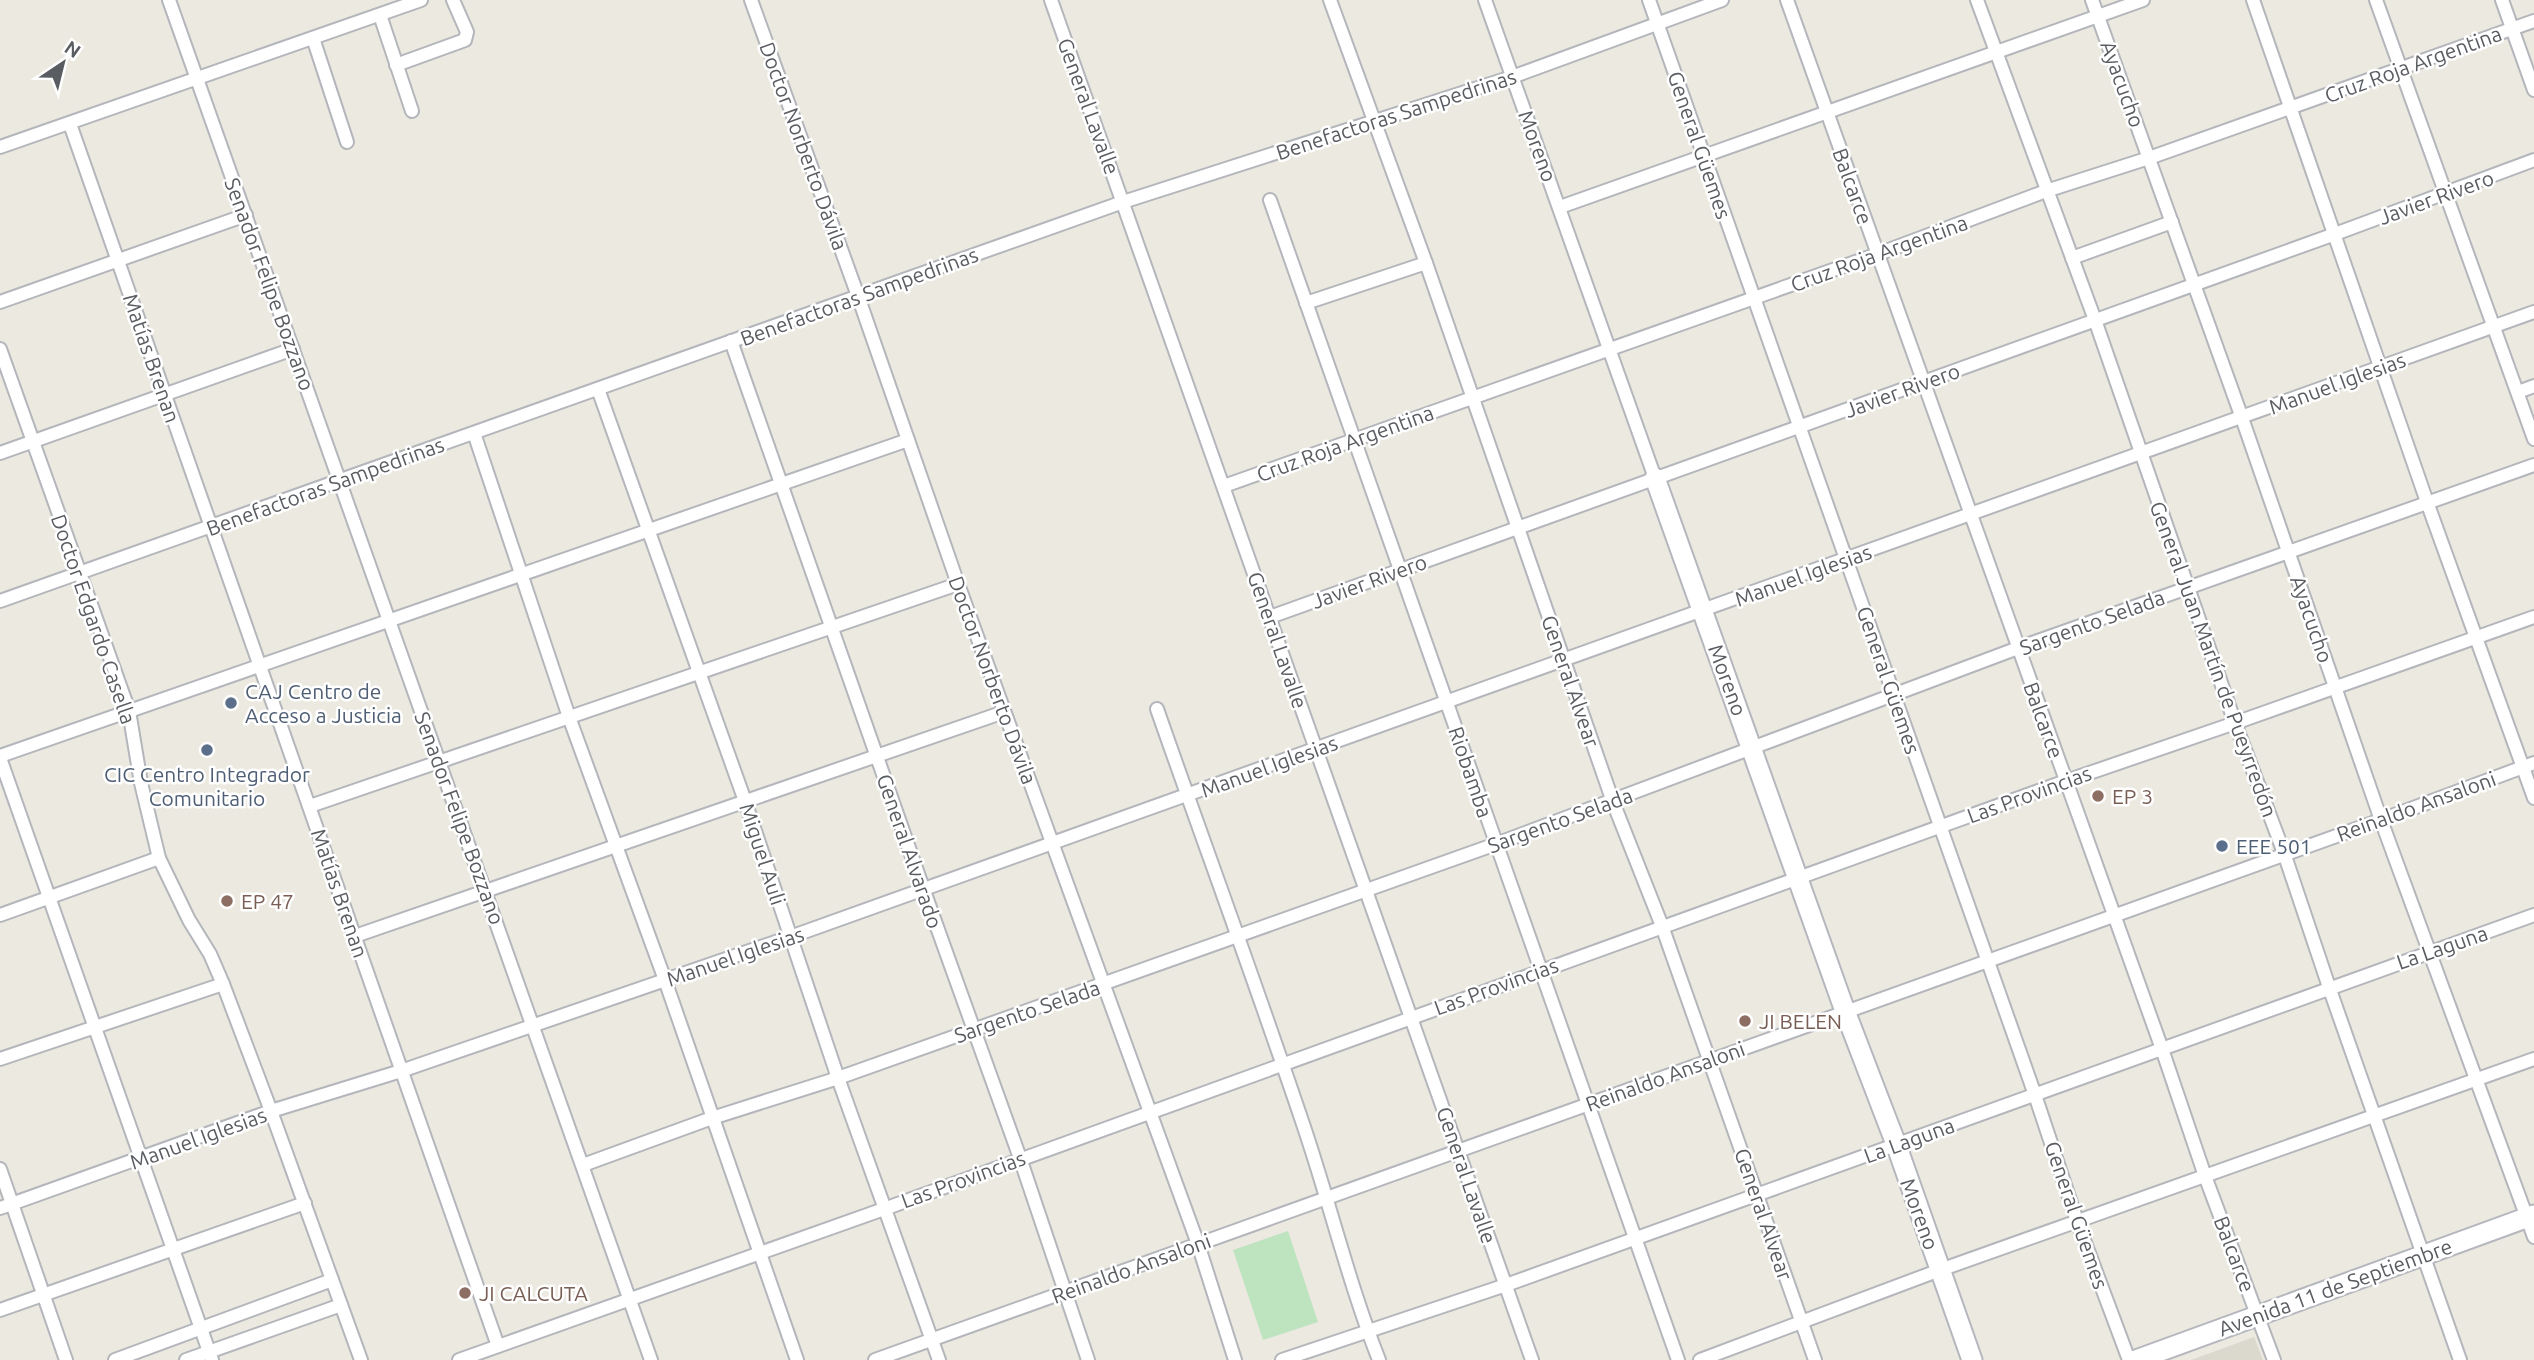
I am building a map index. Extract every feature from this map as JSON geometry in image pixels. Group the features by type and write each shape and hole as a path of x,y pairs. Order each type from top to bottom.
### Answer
{"street":[{"name":"Senador Felipe Bozzano","path":"169,0 651,1360"},
{"path":"0,147 421,0"},
{"path":"396,65 465,40 467,32 453,0"},
{"name":"Doctor Norberto Dávila","path":"751,0 958,584 1198,1244 1236,1360"},
{"name":"General Lavalle","path":"1051,0 1532,1360"},
{"name":"General Alvear","path":"1331,0 1426,263 1613,802 1662,926 1815,1360"},
{"name":"Moreno","path":"1485,0 1972,1360"},
{"name":"General Güemes","path":"1649,0 2077,1221 2129,1360"},
{"name":"Benefactoras Sampedrinas","path":"0,600 1124,202 1513,76 1722,0"},
{"name":"Balcarce","path":"1787,0 2205,1176 2274,1360"},
{"name":"General Juan Martín de Pueyrredón","path":"1977,0 2095,320 2460,1360"},
{"name":"Ayacucho","path":"2092,0 2290,554 2381,820 2475,1079 2530,1216 2534,1237"},
{"path":"1560,207 2143,0"},
{"path":"2253,0 2427,502 2476,637 2529,765 2534,798"},
{"path":"2376,0 2534,439"},
{"path":"2501,0 2534,90"},
{"path":"380,15 412,111"},
{"name":"Cruz Roja Argentina","path":"1224,486 1878,254 2046,191 2149,158 2534,21"},
{"path":"313,38 347,142"},
{"name":"Matías Brenan","path":"70,124 498,1346"},
{"name":"Javier Rivero","path":"1270,617 2534,160"},
{"name":"Riobamba","path":"1270,200 1678,1360"},
{"path":"0,302 246,215"},
{"path":"2072,258 2172,222"},
{"path":"1306,303 1426,263"},
{"name":"Manuel Iglesias","path":"6,1206 271,1111 401,1071 790,937 2534,312"},
{"name":"General Alvarado","path":"732,341 922,888 1020,1158 1088,1360"},
{"name":"Doctor Edgardo Casella","path":"0,349 129,711 141,783 159,858 223,984 361,1360"},
{"path":"0,453 293,349"},
{"path":"2518,392 2534,386"},
{"name":"Miguel Auli","path":"598,389 746,801 838,1078 939,1360"},
{"path":"474,433 569,717 665,980 797,1360"},
{"path":"211,1356 0,757 908,440"},
{"name":"Sargento Selada","path":"583,1165 712,1118 838,1078 1496,844 2018,648 2290,554 2534,465"},
{"path":"310,806 958,584"},
{"name":"Las Provincias","path":"459,1360 884,1209 2066,780 2534,617"},
{"path":"1157,709 1283,1063 1328,1197 1367,1330 1379,1360"},
{"path":"355,936 1004,712"},
{"name":"Reinaldo Ansaloni","path":"875,1360 2529,765"},
{"path":"0,915 159,858"},
{"name":"La Laguna","path":"1282,1360 1506,1285 2534,915"},
{"path":"0,1059 223,984"},
{"path":"1700,1360 1940,1270 2534,1059"},
{"path":"0,1169 6,1206 66,1360"},
{"path":"0,1310 305,1203"},
{"name":"Avenida 11 de Septiembre","path":"2136,1360 2530,1216"},
{"path":"115,1360 332,1280"},
{"path":"186,1360 211,1356 341,1305"}],"shaded area":[{"path":"2254,1337 2263,1360 2191,1360"}],"green space":[{"path":"1288,1231 1318,1322 1263,1340 1233,1250"}],"place":[{"name":"CAJ Centro de Acceso a Justicia","path":"231,703"},
{"name":"CIC Centro Integrador Comunitario","path":"207,750"},
{"name":"EP 3","path":"2098,796"},
{"name":"EEE 501","path":"2222,846"},
{"name":"EP 47","path":"227,901"},
{"name":"JI BELEN","path":"1745,1021"},
{"name":"JI CALCUTA","path":"465,1293"}]}
